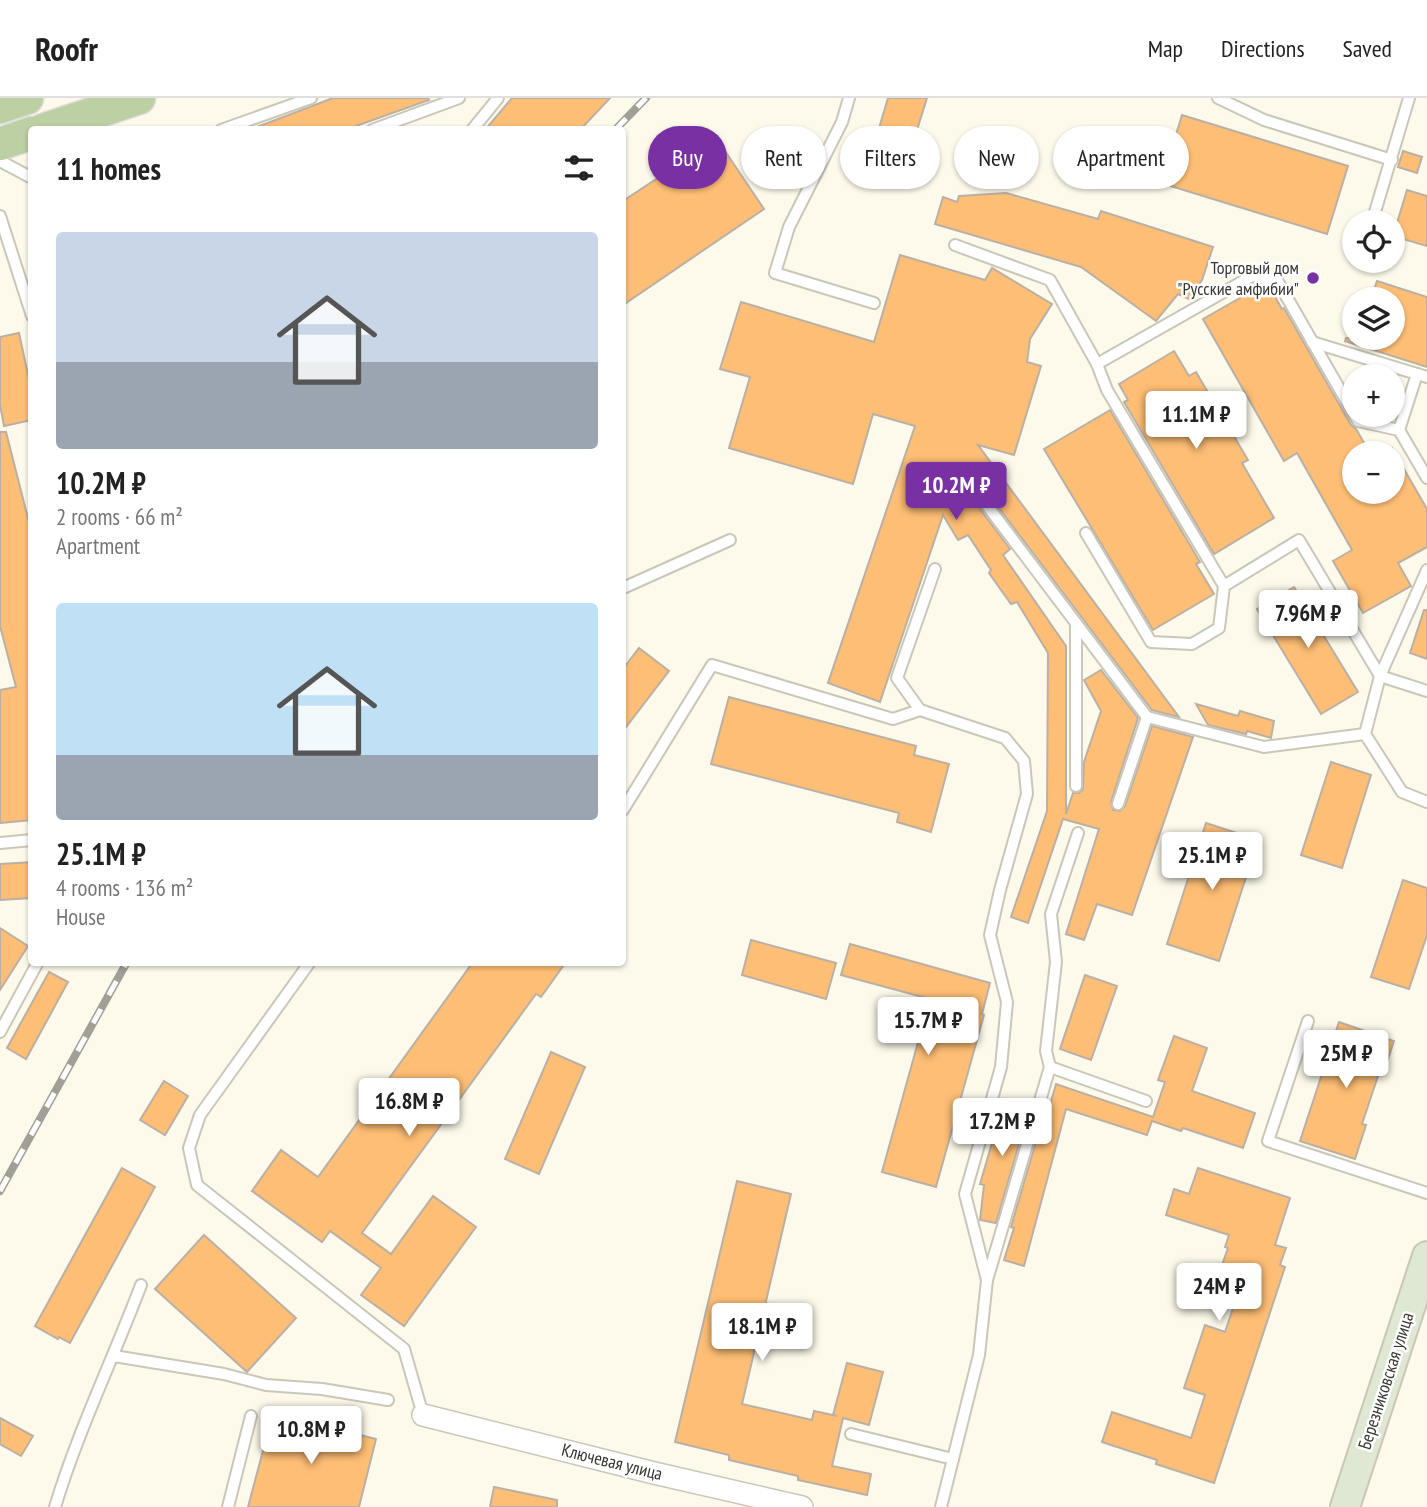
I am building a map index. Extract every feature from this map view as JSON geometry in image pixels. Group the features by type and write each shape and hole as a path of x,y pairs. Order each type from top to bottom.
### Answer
{"main road":[{"path":"0,107 27,98"},
{"path":"55,126 139,98"},
{"path":"0,144 28,134"},
{"name":"Березниковская улица","path":"1345,1507 1426,1265"}],"street":[{"name":"Ключевая улица","path":"423,1415 653,1473 802,1507"}],"lane":[{"path":"232,126 311,98"},
{"path":"383,126 459,98"},
{"path":"475,126 498,98"},
{"path":"849,98 842,122 789,226 775,273 874,303"},
{"path":"1218,98 1264,120 1392,160"},
{"path":"1377,210 1409,98"},
{"path":"0,161 28,176"},
{"path":"0,216 28,304"},
{"path":"955,245 1050,280 1097,364 1107,390 1224,586 1219,628 1192,644 1151,642 1086,533"},
{"path":"1097,364 1252,276 1278,282 1357,421 1399,430 1427,478"},
{"path":"1312,342 1422,376 1399,430"},
{"path":"961,471 1147,718 1264,747 1366,734"},
{"path":"626,587 730,540"},
{"path":"1224,586 1299,540 1380,676 1427,691"},
{"path":"935,569 897,678 920,710 1004,738 1024,761 1027,794 990,935 1007,1002 1001,1067 965,1194 987,1280"},
{"path":"1427,570 1380,676 1366,734 1402,792 1427,802"},
{"path":"1076,623 1076,786"},
{"path":"626,805 712,665 893,719 920,710"},
{"path":"1118,804 1147,718"},
{"path":"941,1507 979,1355 987,1280 1050,1068 1046,1051 1056,962 1051,915 1078,834"},
{"path":"0,843 28,840"},
{"path":"0,1032 36,966"},
{"path":"307,966 200,1115 189,1148 197,1185 404,1349 423,1415"},
{"path":"1308,1021 1268,1141 1427,1193"},
{"path":"1050,1068 1146,1101"},
{"path":"55,1507 93,1400 114,1356 141,1284"},
{"path":"114,1356 224,1374 266,1385 323,1389 388,1400"},
{"path":"228,1507 251,1416"},
{"path":"851,1434 953,1459"}],"building":[{"path":"333,98 429,100 356,126 260,126"},
{"path":"512,98 610,98 584,126 488,126"},
{"path":"888,98 927,98 918,126 880,126"},
{"path":"1182,115 1348,166 1327,234 1181,189 1189,189 1189,126 1179,126"},
{"path":"1403,151 1422,157 1417,173 1398,167"},
{"path":"727,154 741,175 741,189 751,189 764,209 626,303 626,199 648,184 648,189 727,189"},
{"path":"1407,190 1427,196 1427,246 1405,240 1405,210 1401,210"},
{"path":"1006,193 1098,219 1101,211 1213,247 1202,280 1189,299 1178,294 1156,321 1081,267 935,224 943,197 957,202 959,196"},
{"path":"900,255 985,280 992,268 1052,304 1030,339 1027,362 1041,366 1014,455 978,445 1179,717 1152,710 967,466 961,463 956,465 953,471 955,476 1010,549 1003,555 1066,646 1066,814 1073,793 1079,793 1083,789 1084,762 1101,711 1084,680 1101,670 1138,718 1111,802 1113,810 1120,811 1125,806 1152,726 1193,737 1132,915 1097,904 1084,940 1066,934 1099,829 1063,819 1028,923 1011,917 1047,811 1048,653 1017,602 1011,604 989,573 991,570 968,535 958,540 943,515 880,702 828,683 915,426 873,414 853,484 729,448 750,377 720,369 741,302 874,342"},
{"path":"1377,281 1396,287 1375,287"},
{"path":"1261,286 1270,288 1342,409 1342,427 1354,427 1363,441 1342,441 1342,504 1405,504 1405,471 1427,509 1427,547 1398,563 1411,586 1363,613 1333,561 1352,550 1297,453 1284,461 1203,319"},
{"path":"1405,290 1427,297 1427,367 1373,350 1405,350"},
{"path":"19,333 28,375 28,421 4,426 0,405 0,337"},
{"path":"1174,351 1189,376 1196,372 1248,460 1242,463 1274,518 1214,554 1124,402 1128,400 1119,384"},
{"path":"1110,410 1200,562 1196,564 1214,594 1153,630 1044,449"},
{"path":"0,432 6,432 28,518 28,820 0,823 0,690 16,687 0,626"},
{"path":"1294,587 1358,692 1321,714 1257,609"},
{"path":"1424,610 1427,610 1427,659 1410,653"},
{"path":"639,648 669,671 626,727 626,665"},
{"path":"729,697 916,746 914,755 949,764 931,832 897,822 899,813 711,764"},
{"path":"1196,704 1238,716 1240,711 1274,721 1271,738 1208,725"},
{"path":"1331,762 1371,775 1342,868 1301,855"},
{"path":"1206,823 1258,840 1219,961 1167,944"},
{"path":"28,862 28,898 0,900 0,864"},
{"path":"1403,880 1427,888 1427,935 1409,989 1371,977"},
{"path":"0,928 28,946 0,990"},
{"path":"751,940 836,963 826,999 742,975"},
{"path":"850,944 990,983 982,1014 984,1015 936,1187 882,1172 930,999 841,975"},
{"path":"470,966 563,966 541,997 536,994 362,1233 391,1254 433,1196 476,1227 404,1326 361,1295 381,1268 330,1231 322,1242 252,1191 281,1150 318,1177"},
{"path":"49,972 68,982 26,1059 7,1048"},
{"path":"1085,975 1117,986 1091,1060 1060,1049"},
{"path":"1339,1022 1394,1041 1385,1068 1381,1067 1362,1124 1366,1125 1355,1159 1300,1141"},
{"path":"1174,1036 1207,1048 1192,1091 1255,1113 1243,1148 1183,1128 1181,1131 1152,1121 1147,1135 1066,1109 1024,1266 1004,1260 1045,1111 1048,1112 1056,1084 1153,1117 1165,1082 1158,1080"},
{"path":"551,1052 585,1067 539,1174 505,1159"},
{"path":"164,1081 188,1096 165,1135 140,1120"},
{"path":"1005,1099 1030,1106 996,1223 980,1220 984,1185 980,1184"},
{"path":"122,1168 155,1187 70,1343 59,1337 58,1339 35,1326"},
{"path":"1198,1168 1290,1198 1275,1245 1286,1248 1280,1265 1285,1267 1214,1483 1102,1442 1112,1412 1191,1438 1205,1395 1184,1388 1205,1325 1225,1332 1240,1287 1217,1279 1228,1248 1225,1247 1229,1235 1166,1215 1174,1189 1189,1194"},
{"path":"737,1181 791,1194 742,1404 812,1420 814,1411 837,1416 833,1415 847,1363 883,1372 869,1425 843,1418 832,1466 871,1474 867,1495 798,1480 798,1476 729,1460 729,1455 675,1442"},
{"path":"204,1235 296,1318 247,1372 155,1289"},
{"path":"273,1413 376,1439 359,1507 248,1507"},
{"path":"0,1418 33,1436 21,1456 0,1444"},
{"path":"494,1487 557,1500 557,1507 490,1507"}],"railway":[{"path":"619,126 646,98"},
{"path":"0,1191 125,966"}],"place":[{"name":"Торговый дом \"Русские амфибии\"","path":"1313,278"}]}
